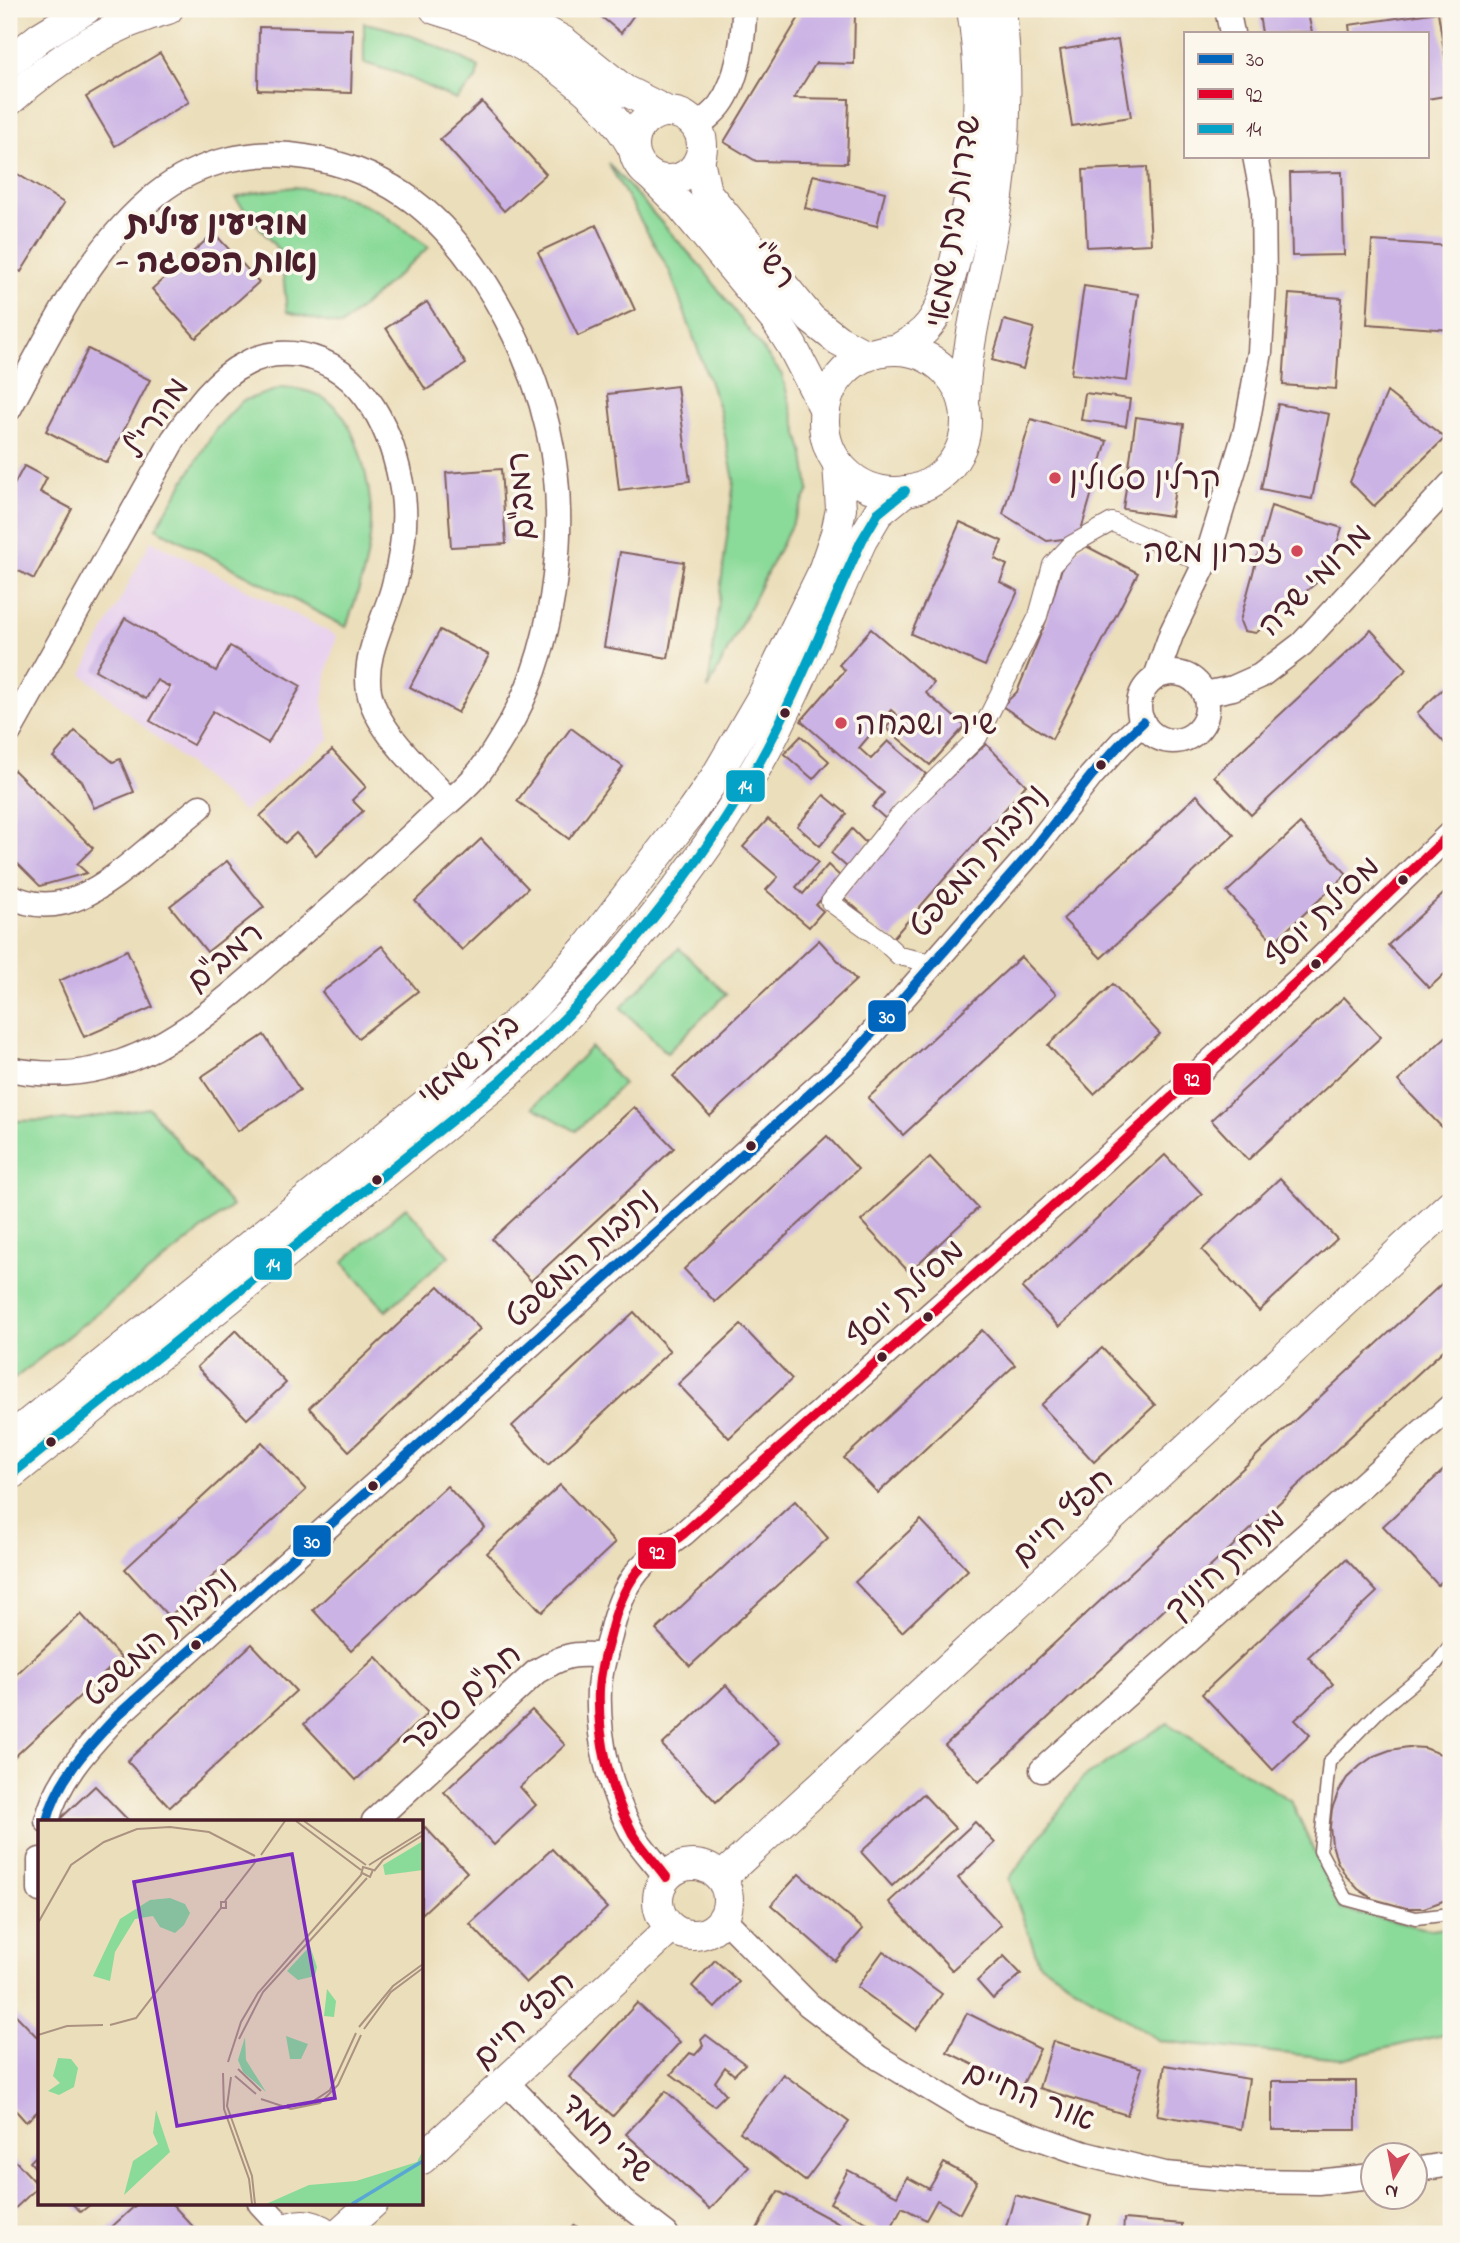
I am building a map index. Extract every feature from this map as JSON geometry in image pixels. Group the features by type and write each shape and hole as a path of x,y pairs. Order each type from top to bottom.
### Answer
{"street":[{"path":"9,61 40,37 86,9"},
{"path":"9,102 33,80 88,43 168,9"},
{"path":"435,9 501,34 538,56 590,94 622,128 641,168 650,175 672,180 693,169 702,149 696,128 679,114 668,112 624,90 563,41 505,9"},
{"path":"696,128 721,104 737,69 744,9"},
{"name":"שדרות בית שמאי","path":"882,353 919,335 929,325 940,308 959,247 976,144 979,95 972,9"},
{"name":"שדרות בית שמאי","path":"964,402 969,345 992,233 1002,160 1006,78 1001,9"},
{"path":"1227,9 1232,32"},
{"path":"633,148 640,127 657,114 668,112"},
{"name":"רמב\"ם","path":"9,409 62,310 98,257 159,192 202,168 246,154 291,154 331,161 404,194 436,222 465,254 494,297 536,386 548,429 559,527 554,583 542,646 518,707 481,771 214,1010 176,1038 139,1056 92,1070 54,1074 9,1069"},
{"path":"1156,677 1171,632 1205,564 1246,430 1260,352 1265,237 1263,198 1255,158"},
{"name":"רש\"י","path":"699,160 706,192 811,319 838,340 882,353"},
{"name":"רש\"י","path":"650,175 682,207 776,321 792,345 825,410"},
{"path":"909,351 929,358 944,369 956,384 964,402 965,430 957,457 945,472 929,484 905,491 873,489 854,479 838,464 827,445 823,423 826,401 835,382 850,365 882,353 909,351"},
{"name":"מהרי\"ל","path":"9,733 173,440 193,411 216,386 243,364 264,356 289,353 316,358 336,366 355,382 373,405 397,464 403,496 404,525 393,588 374,642 368,689 375,713 449,801"},
{"path":"832,578 841,509 838,464"},
{"name":"מרומי שדה","path":"1205,694 1233,688 1260,676 1302,644 1451,484"},
{"path":"832,578 878,513 905,491"},
{"path":"932,963 898,956 881,939 830,902 901,813 978,737 1038,617 1052,565 1071,545 1112,522 1205,564"},
{"name":"בית שמאי","path":"9,1439 447,1087 536,1004 609,920 670,843 715,778 832,578"},
{"name":"בית שמאי","path":"9,1476 499,1082 567,1017 652,917 718,829 767,748 810,658 832,578"},
{"path":"1166,673 1190,676 1205,694 1208,706 1206,717 1201,728 1191,736 1179,741 1167,741 1156,737 1143,722 1139,705 1141,694 1147,684 1156,677 1166,673"},
{"name":"נתיבות המשפט","path":"47,1820 49,1810 66,1776 118,1715 852,1056 1033,850 1091,776 1143,722"},
{"path":"9,895 33,904 51,905 86,894 108,882 200,807"},
{"name":"מסילת יוסף","path":"666,1877 634,1835 617,1796 605,1758 599,1688 613,1623 625,1592 638,1571 1102,1162 1306,973 1451,833"},
{"name":"חפץ חיים","path":"721,1878 1451,1204"},
{"name":"מנחת חינוך","path":"1042,1770 1451,1406"},
{"name":"חת\"ם סופר","path":"375,1820 536,1672 561,1657 583,1654 605,1656"},
{"path":"688,1865 700,1866 712,1870 721,1878 729,1898 724,1919 716,1928 694,1936 682,1934 664,1920 657,1898 666,1877 676,1869 688,1865"},
{"name":"אור החיים","path":"724,1919 809,2005 879,2058 974,2115 1085,2154 1165,2174 1318,2182 1358,2178"},
{"name":"חפץ חיים","path":"424,2157 671,1928"},
{"name":"שדי חמד","path":"507,2083 618,2197 666,2234"},
{"path":"1428,2168 1451,2164"},
{"path":"261,2204 283,2232 294,2226 306,2225 319,2228 327,2234"},
{"path":"338,2234 372,2204"}],"lane":[{"path":"1451,1644 1436,1664 1380,1710 1329,1762 1320,1851 1346,1899 1416,1918 1451,1914"}],"shaded area":[{"path":"151,540 337,636 328,667 323,702 329,739 244,812 82,674"}],"green space":[{"path":"364,23 409,35 479,67 476,79 456,100 401,74 364,63"},
{"path":"608,163 703,269 782,375 804,455 809,490 708,689 734,480 720,411 670,272"},
{"path":"294,187 339,194 378,211 429,247 341,326 287,312 281,253 235,198"},
{"path":"282,388 308,392 332,404 349,427 362,459 371,509 370,536 363,576 346,627 156,528 215,430 242,401"},
{"path":"679,948 726,994 667,1053 621,1008"},
{"path":"591,1047 623,1084 576,1131 533,1107"},
{"path":"149,1108 232,1206 9,1383 9,1121 76,1120"},
{"path":"406,1207 449,1256 386,1311 343,1262"},
{"path":"1167,1723 1291,1801 1340,1909 1432,1930 1451,1927 1451,2033 1341,2059 1160,2041 1039,1963 1009,1879 1082,1779"}],"building":[{"path":"592,9 638,9 621,33"},
{"path":"804,9 855,11 854,64 816,63 794,98 849,99 847,163 756,161 724,142"},
{"path":"1258,9 1307,9 1312,32 1262,32"},
{"path":"1438,12 1451,95 1428,99 1428,32 1350,32 1349,25"},
{"path":"259,27 353,29 351,93 258,90"},
{"path":"1118,40 1131,117 1072,126 1060,50"},
{"path":"160,53 189,102 115,146 86,97"},
{"path":"482,102 546,174 504,211 440,139"},
{"path":"1147,167 1151,244 1087,247 1083,170"},
{"path":"11,170 64,203 21,272 9,265"},
{"path":"1342,172 1344,255 1292,256 1290,173"},
{"path":"813,175 885,192 877,226 805,208"},
{"path":"596,225 635,310 578,336 538,252"},
{"path":"214,233 259,282 196,338 152,289"},
{"path":"1372,241 1451,246 1451,330 1367,324"},
{"path":"1084,286 1138,294 1127,381 1071,374"},
{"path":"1289,294 1342,298 1336,389 1283,385"},
{"path":"427,302 466,364 426,390 386,328"},
{"path":"1004,320 1034,328 1023,369 992,360"},
{"path":"88,349 150,380 107,463 46,431"},
{"path":"677,386 690,481 619,490 608,394"},
{"path":"1387,392 1445,438 1374,506 1350,482"},
{"path":"1085,393 1130,399 1126,426 1081,420"},
{"path":"1278,404 1329,414 1312,499 1261,489"},
{"path":"1136,417 1184,424 1171,516 1123,509"},
{"name":"קרלין סטולין","path":"1031,419 1107,441 1079,537 1047,541 1003,514"},
{"path":"24,466 47,478 40,492 72,509 34,579 9,566 9,494"},
{"path":"501,469 506,544 451,547 446,473"},
{"name":"זכרון משה","path":"1271,506 1342,528 1327,574 1256,633 1244,631 1240,621"},
{"path":"960,522 1002,541 995,559 1007,565 1000,582 1018,591 985,666 911,634"},
{"path":"1084,545 1138,573 1052,739 1002,706 1017,692 1046,621 1064,561"},
{"path":"620,552 684,562 668,658 604,647"},
{"path":"125,618 216,671 230,646 301,686 268,743 213,711 193,745 150,721 170,687 157,680 146,699 95,670"},
{"name":"שיר ושבחה","path":"871,629 934,683 926,693 965,726 930,765 886,728 897,715 891,710 859,748 871,759 888,741 926,774 887,820 872,807 884,793 801,721 845,670 839,665"},
{"path":"440,630 489,655 458,713 410,687"},
{"path":"1371,630 1407,669 1251,815 1214,776"},
{"path":"1451,681 1451,750 1417,713"},
{"path":"571,728 623,767 569,839 517,801"},
{"path":"75,731 113,762 120,759 134,792 94,808 82,781 53,757"},
{"path":"801,736 829,761 813,779 784,754"},
{"path":"986,744 1026,785 892,939 843,897 902,822"},
{"path":"332,750 366,787 352,800 363,811 316,855 296,833 285,843 260,816"},
{"path":"14,770 93,848 77,864 87,873 40,886 9,855 9,775"},
{"path":"824,795 847,814 820,846 797,826"},
{"path":"1197,795 1234,835 1101,958 1063,919"},
{"path":"768,819 818,862 796,887 803,894 828,865 841,877 816,905 823,911 809,927 766,890 778,877 743,847"},
{"path":"1300,824 1347,874 1274,942 1227,892"},
{"path":"852,829 867,844 848,868 831,853"},
{"path":"481,839 528,888 462,950 415,901"},
{"path":"227,861 264,907 207,952 170,906"},
{"path":"1451,887 1451,968 1429,988 1388,945"},
{"path":"819,940 856,980 710,1116 673,1076"},
{"path":"382,946 418,991 358,1038 322,992"},
{"path":"127,950 153,1007 84,1037 59,981"},
{"path":"1021,957 1056,994 903,1135 868,1098"},
{"path":"1113,984 1160,1034 1094,1094 1048,1045"},
{"path":"1344,997 1381,1037 1248,1160 1211,1120"},
{"path":"1451,1032 1451,1137 1398,1081"},
{"path":"264,1035 300,1090 238,1131 201,1077"},
{"path":"634,1107 674,1148 531,1281 492,1239"},
{"path":"827,1136 858,1169 715,1302 684,1269"},
{"path":"1165,1155 1202,1194 1059,1327 1022,1288"},
{"path":"930,1157 978,1208 909,1272 861,1221"},
{"path":"1280,1178 1337,1239 1259,1311 1202,1250"},
{"path":"1451,1275 1451,1343 979,1782 945,1745"},
{"path":"439,1286 480,1329 349,1451 309,1408"},
{"path":"634,1312 670,1351 548,1465 512,1426"},
{"path":"741,1325 792,1379 729,1438 678,1384"},
{"path":"236,1330 286,1383 247,1419 197,1367"},
{"path":"982,1330 1015,1365 878,1493 844,1458"},
{"path":"1102,1348 1155,1405 1094,1462 1041,1405"},
{"path":"262,1442 306,1490 169,1617 125,1569"},
{"path":"1447,1467 1451,1472 1451,1572 1438,1585 1383,1526"},
{"path":"560,1485 615,1543 542,1612 487,1553"},
{"path":"447,1486 485,1527 351,1651 313,1610"},
{"path":"795,1501 828,1538 690,1666 656,1630"},
{"path":"921,1520 968,1570 902,1632 855,1582"},
{"path":"1346,1559 1377,1592 1308,1657 1333,1684 1295,1720 1310,1735 1273,1770 1202,1694"},
{"path":"81,1614 121,1658 9,1762 9,1681"},
{"path":"252,1644 296,1691 170,1807 127,1761"},
{"path":"376,1657 428,1713 356,1780 304,1724"},
{"path":"726,1685 780,1743 716,1802 662,1745"},
{"path":"532,1710 565,1745 520,1787 536,1805 494,1845 444,1792"},
{"path":"1408,1747 1425,1748 1451,1758 1451,1898 1424,1908 1406,1908 1373,1899 1358,1889 1337,1861 1330,1827 1332,1809 1347,1778 1374,1756"},
{"path":"95,1786 128,1820 61,1820"},
{"path":"923,1794 955,1828 892,1886 861,1852"},
{"path":"975,1822 995,1843 958,1878 1001,1925 952,1970 889,1902"},
{"path":"424,1828 467,1872 424,1912"},
{"path":"552,1849 607,1908 526,1983 470,1924"},
{"path":"799,1874 863,1929 835,1961 771,1905"},
{"path":"883,1951 942,1994 916,2030 857,1987"},
{"path":"1004,1956 1021,1974 993,1999 977,1981"},
{"path":"715,1960 739,1982 715,2008 692,1986"},
{"path":"637,2003 680,2042 613,2116 569,2077"},
{"path":"14,2013 38,2038 38,2111 26,2122 9,2103 9,2018"},
{"path":"967,2013 1040,2049 1021,2088 947,2052"},
{"path":"706,2035 745,2064 734,2075 725,2067 715,2082 726,2094 714,2106 671,2074 690,2053 695,2055 703,2046 701,2040"},
{"path":"1053,2041 1142,2068 1127,2115 1039,2088"},
{"path":"1165,2065 1249,2079 1241,2129 1157,2115"},
{"path":"783,2074 849,2122 805,2181 740,2132"},
{"path":"1272,2081 1356,2081 1356,2130 1272,2130"},
{"path":"666,2091 749,2167 710,2209 626,2134"},
{"path":"9,2154 38,2187 9,2214"},
{"path":"38,2154 38,2171 30,2162"},
{"path":"944,2163 977,2181 960,2213 937,2200 926,2220 902,2207 888,2234 830,2203 848,2170 897,2196 907,2177 929,2189"},
{"path":"778,2191 858,2234 754,2234"},
{"path":"1015,2195 1091,2216 1086,2234 1004,2234"},
{"path":"72,2204 91,2204 81,2212"},
{"path":"137,2204 172,2204 200,2234 104,2234"},
{"path":"1124,2219 1182,2224 1182,2234 1123,2234"},
{"path":"575,2225 585,2234 567,2234"}],"transit line":[{"name":"14","path":"9,1476 499,1082 575,1008 681,883 741,794 793,696 862,540 878,513 905,491"},
{"name":"30","path":"47,1820 66,1777 85,1751 118,1715 852,1056 1033,850 1091,776 1143,722"},
{"name":"92","path":"666,1877 637,1840 625,1818 612,1783 600,1726 599,1689 603,1662 620,1603 637,1572 1102,1162 1306,973 1451,833"}],"place":[{"name":"קרלין סטולין","path":"1055,478"},
{"name":"זכרון משה","path":"1297,551"},
{"name":"שיר ושבחה","path":"841,723"}],"district":[{"name":"מודיעין עילית - נאות הפסגה","path":"217,241"}]}
